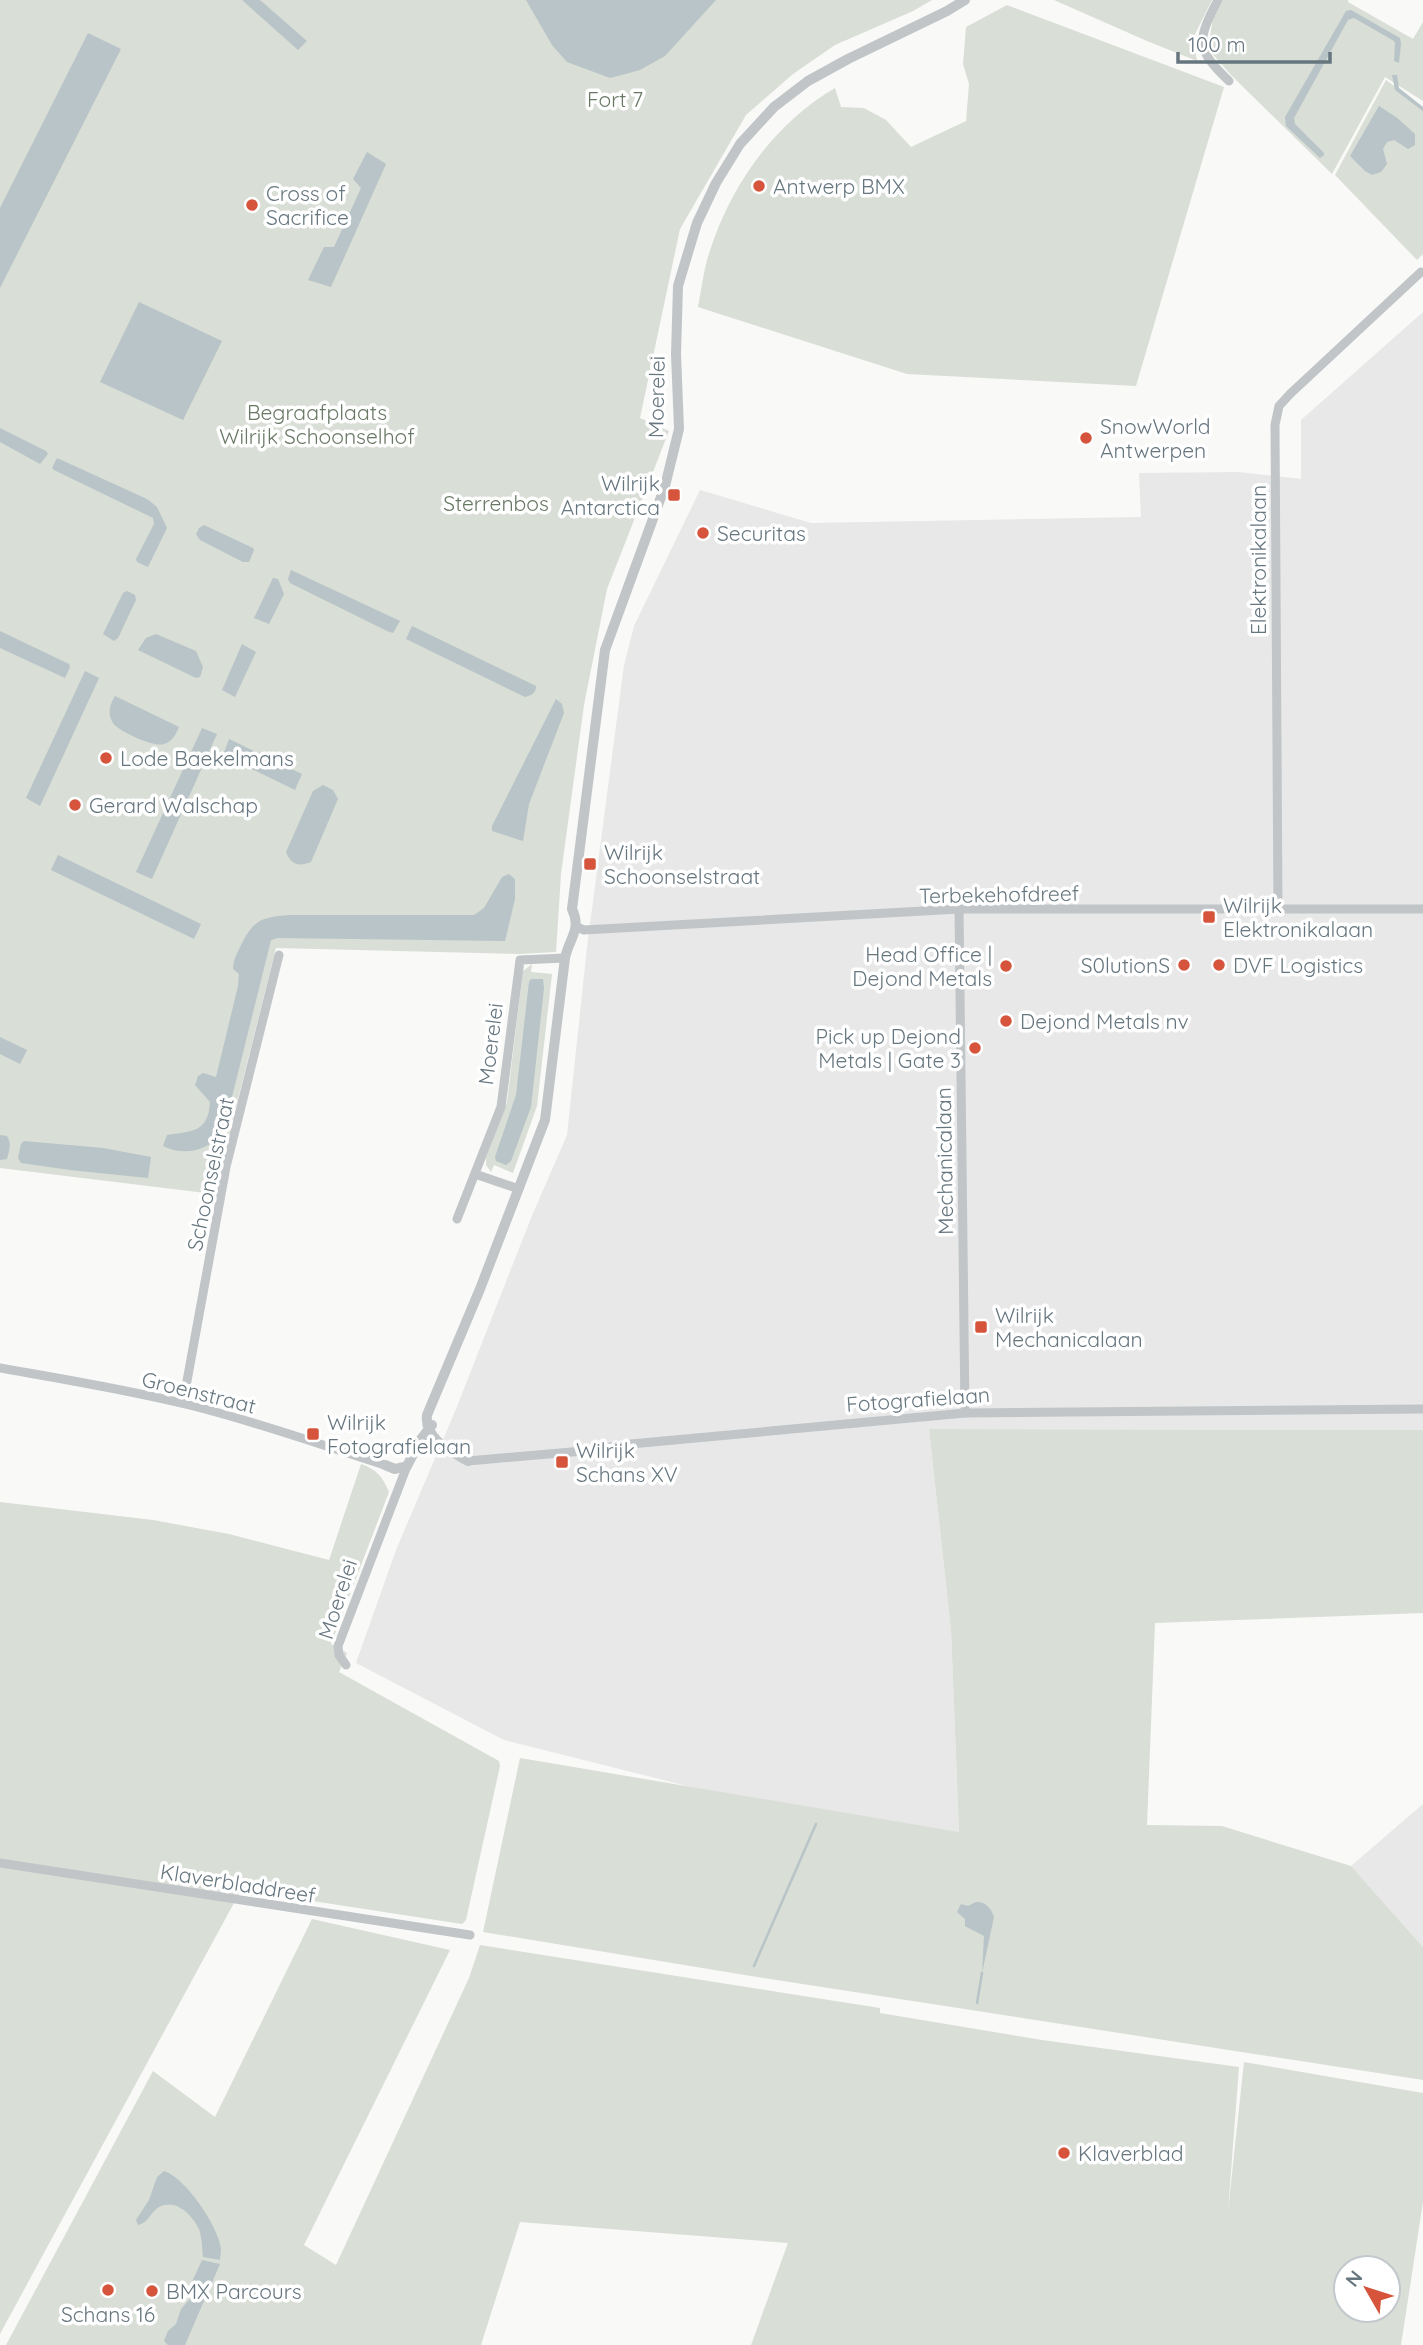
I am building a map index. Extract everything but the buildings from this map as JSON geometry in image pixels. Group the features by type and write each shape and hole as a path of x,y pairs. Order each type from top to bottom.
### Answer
{"street":[{"name":"Moerelei","path":"346,1665 339,1655 341,1635 407,1466 421,1439 429,1430 426,1424 427,1415 545,1120 565,958 577,927 572,909 605,650 665,486 679,429 676,354 678,286 697,223 716,183 740,144 774,107 808,81 965,0"},
{"path":"1218,0 1203,33 1202,47 1206,57 1229,81"},
{"name":"Elektronikalaan","path":"1279,910 1275,425 1279,407 1421,272"},
{"name":"Terbekehofdreef","path":"577,927 584,930 959,909 1423,909"},
{"name":"Mechanicalaan","path":"959,909 965,1413"},
{"name":"Schoonselstraat","path":"183,1403 226,1167 279,955"},
{"name":"Moerelei","path":"457,1219 501,1107 520,960 565,958"},
{"path":"475,1174 519,1189"},
{"name":"Groenstraat","path":"0,1368 90,1383 183,1403 385,1465"},
{"name":"Fotografielaan","path":"429,1430 436,1440 468,1461 965,1413 1423,1409"},
{"path":"385,1465 395,1469 407,1466"},
{"name":"Klaverbladdreef","path":"0,1863 470,1936"}],"shaded area":[{"path":"242,0 260,0 307,41 298,50"},
{"path":"526,0 716,0 665,56 640,70 610,78 567,62 552,45"},
{"path":"1351,10 1400,38 1399,63 1394,61 1394,41 1354,18 1348,20 1294,118 1295,124 1324,153 1320,158 1286,126 1285,117 1346,11"},
{"path":"88,33 121,49 0,288 0,208"},
{"path":"1392,75 1397,75 1399,88 1423,107 1423,111 1395,90"},
{"path":"1379,106 1415,134 1415,145 1408,149 1394,140 1387,142 1383,149 1387,164 1381,172 1372,175 1350,156"},
{"path":"367,152 386,164 331,287 308,280 324,247 334,247 361,188 353,179"},
{"path":"139,302 222,341 183,420 100,382"},
{"path":"1423,312 1423,1430 929,1429 951,1630 959,1832 727,1796 504,1740 356,1663 396,1550 567,1135 587,947 624,665 634,626 700,490 811,523 1141,517 1139,473 1239,472 1301,479 1301,420"},
{"path":"0,428 48,454 40,464 0,442"},
{"path":"57,458 147,499 157,507 167,528 148,567 136,559 154,524 153,518 54,470 52,468"},
{"path":"204,525 253,548 249,562 243,562 200,540 196,534"},
{"path":"291,570 400,621 393,633 387,631 290,583 288,579"},
{"path":"273,578 278,579 284,594 269,624 254,618"},
{"path":"127,591 135,595 136,600 118,638 114,641 103,634 123,593"},
{"path":"412,626 536,686 535,690 525,697 406,639"},
{"path":"0,631 69,664 65,678 0,648"},
{"path":"156,634 196,651 203,667 200,677 196,678 138,650 146,638"},
{"path":"242,644 256,652 235,697 222,690"},
{"path":"85,671 99,678 40,806 26,798"},
{"path":"115,696 179,727 175,735 159,745 122,730 113,723 110,716"},
{"path":"556,699 562,704 564,713 529,804 523,841 492,831 492,826"},
{"path":"202,728 217,734 152,879 136,872"},
{"path":"229,739 302,774 295,790 223,755"},
{"path":"323,785 333,790 338,799 311,862 296,864 286,852 313,791"},
{"path":"58,855 201,924 194,939 51,870"},
{"path":"509,874 515,879 515,899 505,941 271,940 222,1131 216,1139 202,1148 178,1151 163,1146 167,1135 197,1129 206,1120 210,1102 195,1085 198,1076 203,1073 216,1077 238,986 239,974 233,969 234,962 251,928 261,920 291,915 474,915 484,908 502,877"},
{"path":"531,979 543,979 544,988 531,1107 511,1161 506,1165 496,1161 495,1157 516,1095"},
{"path":"0,1037 27,1050 20,1064 0,1054"},
{"path":"0,1135 7,1136 10,1148 7,1159 0,1160"},
{"path":"24,1141 103,1148 151,1157 148,1178 21,1163 18,1158"},
{"path":"1423,1804 1423,1947 1351,1866"},
{"path":"976,1902 988,1906 994,1917 982,1973 984,1936 965,1926 965,1919 957,1912 961,1904 968,1906"},
{"path":"164,2171 191,2193 208,2216 219,2240 220,2260 203,2257 199,2229 192,2218 177,2206 159,2207 145,2222 138,2225 136,2220 149,2200 157,2177"},
{"path":"202,2260 220,2264 185,2345 168,2345 164,2341 168,2331 176,2324 181,2309 190,2299 191,2284"}],"green space":[{"name":"Begraafplaats Wilrijk Schoonselhof","path":"0,0 932,0 835,45 793,74 746,115 680,229 640,418 669,431 607,589 584,705 561,874 556,952 519,954 276,948 214,1194 0,1168"},
{"path":"1054,0 1212,0 1193,38 1197,61"},
{"path":"1223,0 1348,0 1413,39 1423,22 1423,101 1385,77 1332,174 1208,49 1213,18"},
{"path":"1007,5 1224,87 1136,386 907,374 698,307 707,260 727,209 755,162 791,121 835,88 841,107 864,108 886,120 911,147 966,121 969,84 963,64 966,27"},
{"path":"1386,80 1423,107 1423,254 1417,260 1335,175"},
{"path":"532,964 531,972 552,974 537,1106 513,1173 494,1165 491,1172 486,1165 486,1158 507,1102 523,971"},
{"path":"929,1429 1423,1430 1423,1613 1155,1623 1147,1825 1222,1826 1351,1866 1423,1947 1423,2080 483,1932 520,1758 959,1832 951,1630"},
{"path":"361,1464 378,1474 389,1492 331,1644 347,1653 339,1672 499,1761 466,1920 462,1924 241,1890 0,2334 0,1502 153,1520 229,1534 329,1560"},
{"path":"312,1919 450,1950 304,2245 336,2265 469,1978 480,1945 880,2008 880,2013 1042,2040 1239,2067 1228,2211 1244,2062 1423,2093 1423,2202 1401,2345 751,2345 788,2243 520,2222 481,2345 6,2345 153,2071 215,2117"}],"waterway":[{"path":"754,1966 816,1824"},
{"path":"977,2003 982,1973"}],"place":[{"name":"Antwerp BMX","path":"759,186"},
{"name":"Cross of Sacrifice","path":"252,205"},
{"name":"SnowWorld Antwerpen","path":"1086,438"},
{"name":"Wilrijk Antarctica","path":"674,495"},
{"name":"Securitas","path":"703,533"},
{"name":"Lode Baekelmans","path":"106,758"},
{"name":"Gerard Walschap","path":"75,805"},
{"name":"Wilrijk Schoonselstraat","path":"590,864"},
{"name":"Wilrijk Elektronikalaan","path":"1209,917"},
{"name":"S0lutionS","path":"1184,965"},
{"name":"DVF Logistics","path":"1219,965"},
{"name":"Head Office | Dejond Metals","path":"1006,966"},
{"name":"Dejond Metals nv","path":"1006,1021"},
{"name":"Pick up Dejond Metals | Gate 3","path":"975,1048"},
{"name":"Wilrijk Mechanicalaan","path":"981,1327"},
{"name":"Wilrijk Fotografielaan","path":"313,1434"},
{"name":"Wilrijk Schans XV","path":"562,1462"},
{"name":"Klaverblad","path":"1064,2153"},
{"name":"Schans 16","path":"108,2290"},
{"name":"BMX Parcours","path":"152,2291"}],"park label":[{"name":"Fort 7","path":"615,99"},
{"name":"Sterrenbos","path":"496,503"}]}
